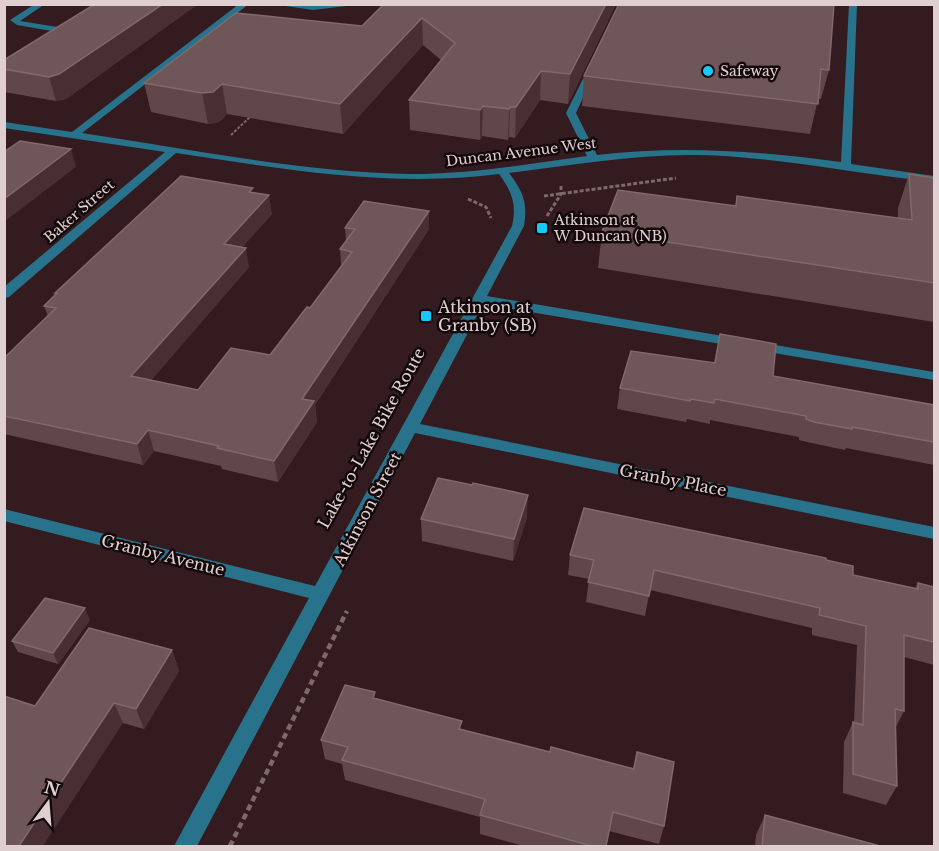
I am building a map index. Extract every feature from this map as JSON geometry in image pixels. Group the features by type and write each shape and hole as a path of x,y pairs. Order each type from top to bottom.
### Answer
{"street":[{"path":"41,4 14,20 17,23 67,31 68,34 58,39"},
{"path":"74,135 245,4"},
{"path":"276,4 313,8 359,4"},
{"path":"846,167 847,113 852,78 853,4"},
{"path":"593,157 571,113 594,64"},
{"name":"Duncan Avenue West","path":"4,125 327,172 371,176 440,177 634,153 705,152 766,157 934,179"},
{"name":"Baker Street","path":"4,294 173,150"},
{"path":"502,171 521,197"},
{"name":"Atkinson Street","path":"185,846 518,226 522,208 521,197"},
{"path":"479,299 934,376"},
{"name":"Granby Place","path":"411,427 934,533"},
{"name":"Granby Avenue","path":"4,515 321,594"}],"path":[{"path":"210,155 258,109"},
{"path":"481,205 521,197 561,194 685,177"},
{"path":"458,196 486,207 492,222"}],"building":[{"path":"95,4 163,4 59,74 49,77 4,69 4,60"},
{"path":"384,4 606,4 570,74 541,71 516,107 509,109 483,106 480,110 409,100 455,43 422,18 340,104 222,84 213,92 202,93 144,83 236,13 362,26"},
{"name":"Safeway","path":"619,4 834,4 829,70 821,69 818,104 584,76"},
{"path":"20,141 71,149 4,199 4,152"},
{"path":"909,174 934,178 934,283 602,232 618,190 736,206 737,196 912,220"},
{"path":"181,176 253,188 249,192 269,195 224,244 246,248 131,376 198,390 231,348 270,355 307,307 310,308 352,252 340,249 355,229 345,228 364,201 429,211 302,399 314,401 274,461 148,430 137,444 4,416 4,358 56,308 44,306 57,293 55,293"},
{"path":"720,334 776,344 773,376 934,405 934,442 814,422 806,419 806,416 715,399 714,403 691,399 690,401 620,388 631,351 715,363"},
{"path":"438,478 528,495 514,539 421,519"},
{"path":"584,508 826,558 826,560 853,566 853,575 918,589 918,583 934,587 934,642 904,635 904,711 895,709 897,786 853,774 853,722 863,725 866,626 819,615 820,608 654,570 649,596 588,582 594,560 570,555"},
{"path":"45,598 85,608 53,653 12,641"},
{"path":"89,628 172,650 136,709 114,703 19,846 4,846 4,696 35,706"},
{"path":"345,685 375,692 373,698 462,721 459,729 550,752 551,747 634,769 637,752 674,762 664,826 613,812 606,846 592,846 480,815 485,799 342,760 348,747 321,740"},
{"path":"765,815 880,846 762,846"}],"place":[{"name":"Safeway","path":"708,71"},
{"name":"Atkinson at W Duncan (NB)","path":"542,228"},
{"name":"Atkinson at Granby (SB)","path":"426,316"}]}
